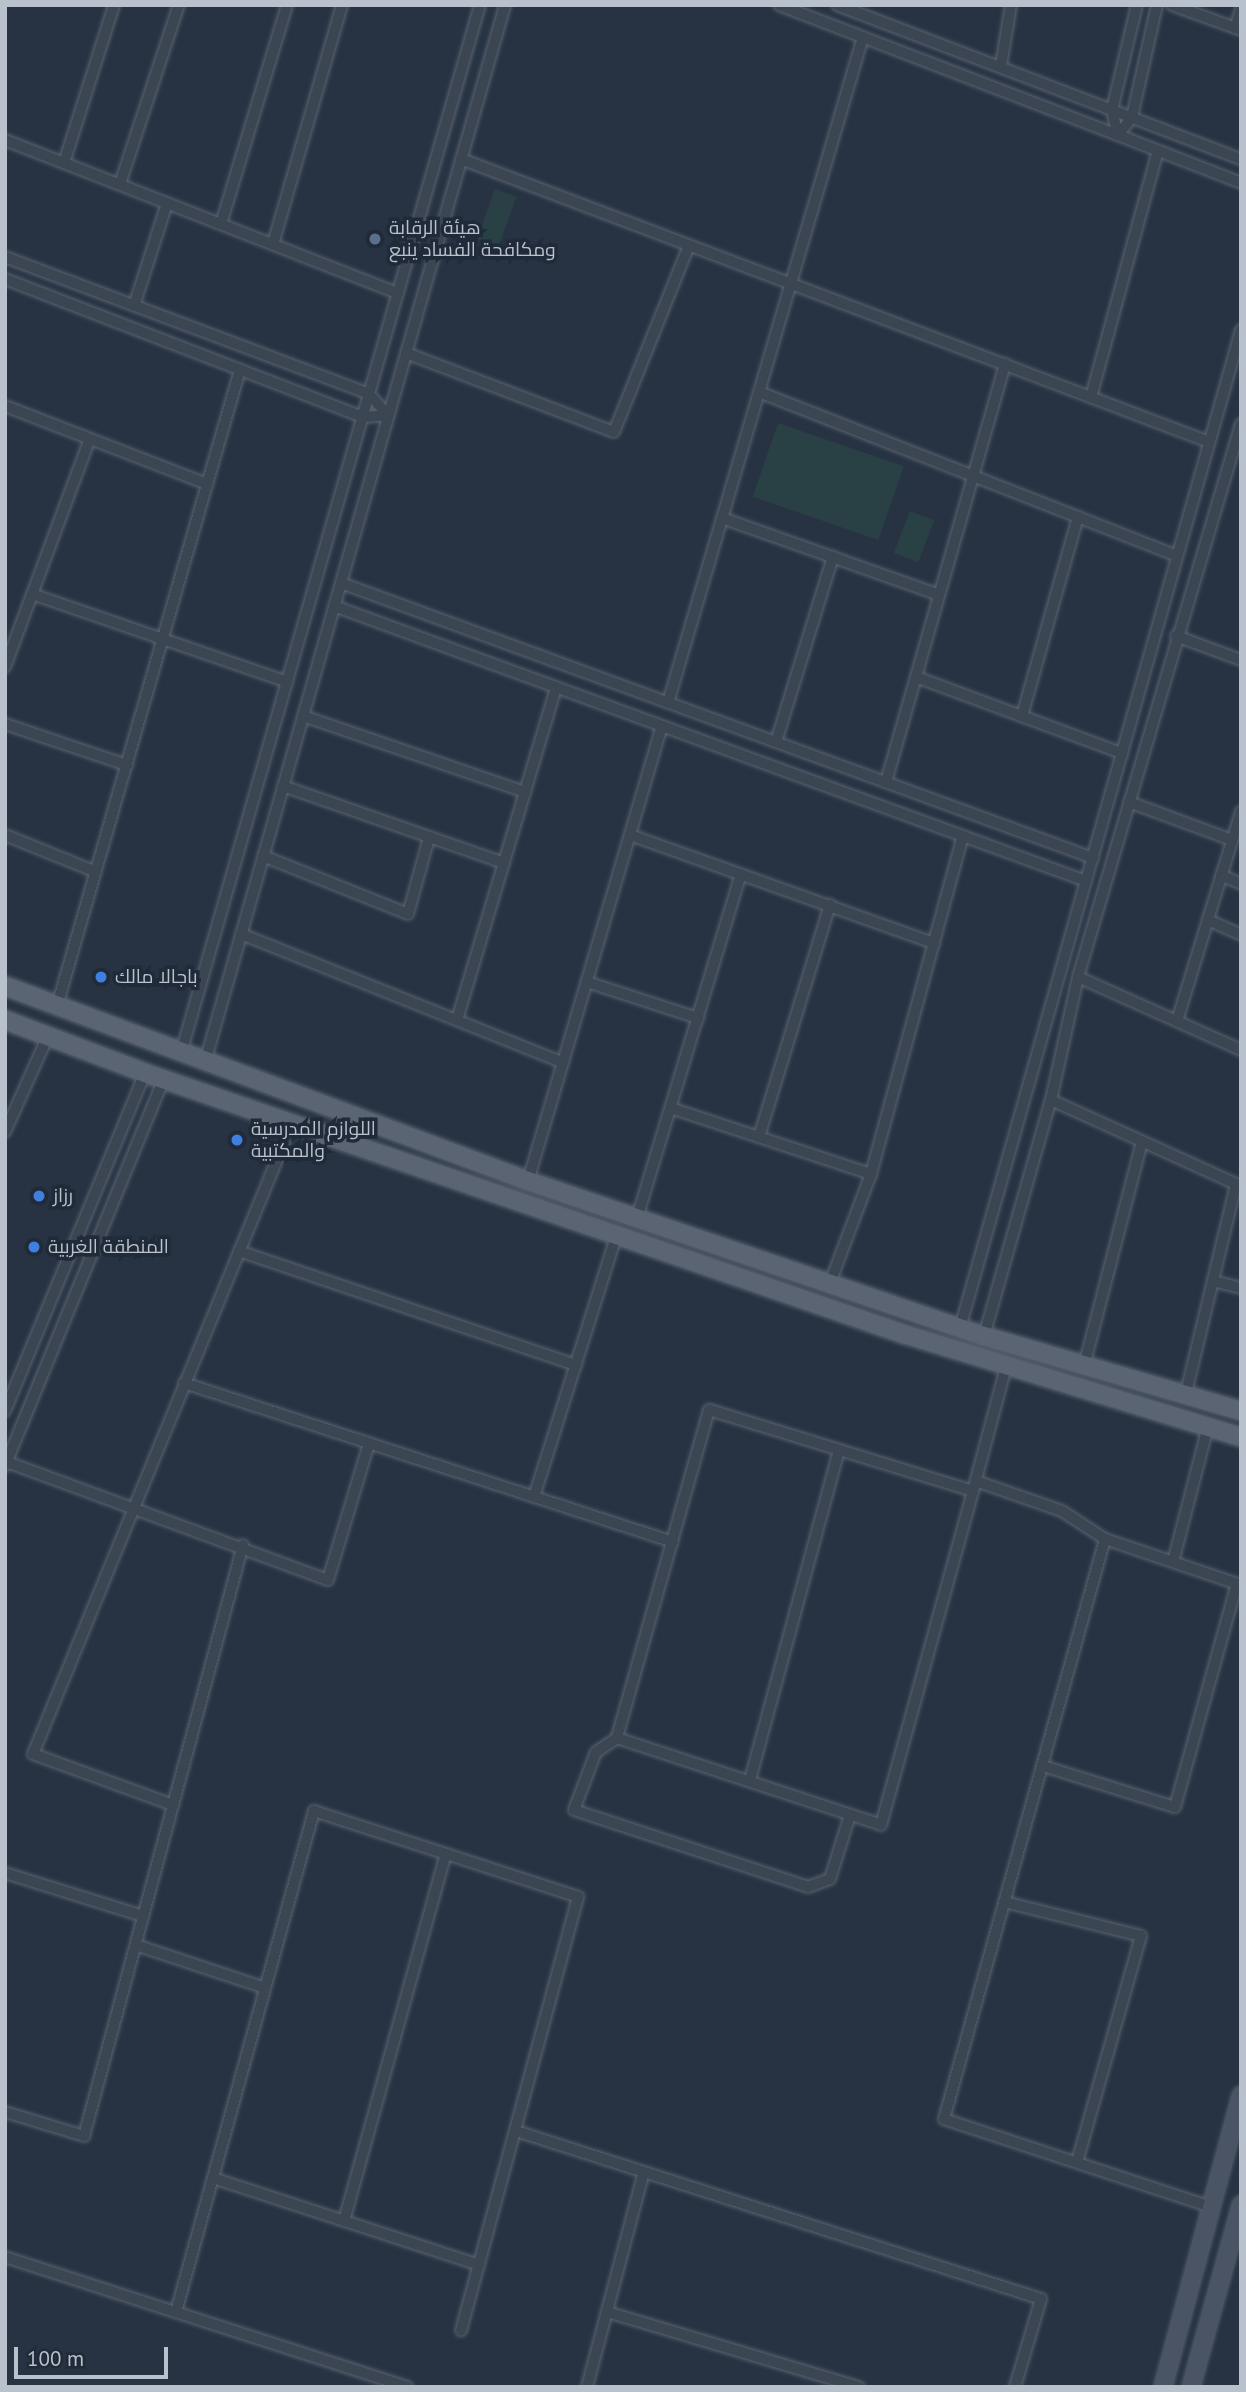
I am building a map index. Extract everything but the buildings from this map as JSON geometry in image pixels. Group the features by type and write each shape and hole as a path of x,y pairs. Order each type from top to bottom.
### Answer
{"main road":[{"path":"5,986 528,1181 984,1336 1185,1397 1241,1411"},
{"path":"5,1020 163,1080 617,1237 1006,1367 1241,1437"},
{"path":"1163,2387 1241,2095"},
{"path":"1191,2387 1241,2205"}],"street":[{"path":"64,163 114,5"},
{"path":"120,184 179,5"},
{"path":"221,224 287,5"},
{"path":"273,244 342,5"},
{"path":"205,1062 505,5"},
{"path":"779,5 1241,183"},
{"path":"837,5 1241,159"},
{"path":"1001,66 1011,5"},
{"path":"1118,135 1112,110 1137,5"},
{"path":"1118,135 1132,117 1157,5"},
{"path":"1172,5 1238,29 1241,9"},
{"path":"181,1053 479,6"},
{"path":"668,703 863,37"},
{"path":"5,140 398,293"},
{"path":"1091,397 1158,151"},
{"path":"461,159 1209,442"},
{"path":"134,306 167,203"},
{"path":"406,354 614,432 689,245"},
{"path":"5,257 369,394 388,415"},
{"path":"5,279 362,417 388,415"},
{"path":"960,1328 1241,330"},
{"path":"886,782 1005,365"},
{"path":"57,1006 240,370"},
{"path":"759,392 1177,556"},
{"path":"5,406 207,484"},
{"path":"984,1336 1051,1100 1078,977 1175,636 1241,424"},
{"path":"5,667 90,439"},
{"path":"1022,716 1078,517"},
{"path":"722,518 939,595"},
{"path":"776,742 833,557"},
{"path":"341,583 1093,858"},
{"path":"32,594 287,682"},
{"path":"334,606 1086,881"},
{"path":"1175,636 1241,660"},
{"path":"916,677 1122,752"},
{"path":"457,1020 556,687"},
{"path":"303,716 525,792"},
{"path":"5,724 127,765"},
{"path":"528,1181 662,726"},
{"path":"826,786 835,764"},
{"path":"283,786 504,863"},
{"path":"1129,802 1232,839"},
{"path":"1177,1021 1241,812"},
{"path":"5,835 96,872"},
{"path":"630,835 934,943"},
{"path":"830,1283 871,1174 962,836"},
{"path":"263,856 408,914 429,838"},
{"path":"637,1218 741,874"},
{"path":"1222,875 1241,884"},
{"path":"759,1137 830,905"},
{"path":"1208,920 1241,935"},
{"path":"241,934 563,1063"},
{"path":"1078,977 1241,1050"},
{"path":"587,982 698,1018"},
{"path":"5,1132 47,1036"},
{"path":"5,1411 145,1073"},
{"path":"163,1080 6,1464 134,1505 328,1580 369,1443"},
{"path":"1051,1100 1239,1185 1185,1397"},
{"path":"671,1108 871,1174"},
{"path":"173,1805 33,1754 292,1123"},
{"path":"1084,1366 1142,1142"},
{"path":"534,1497 617,1237"},
{"path":"239,1251 576,1365"},
{"path":"1213,1281 1241,1288"},
{"path":"617,1738 881,1825 1006,1367"},
{"path":"184,1383 673,1542"},
{"path":"850,1815 830,1879 808,1887 574,1810 596,1752 617,1738 709,1410 839,1450 1062,1511 1105,1539 1239,1584 1175,1807 1043,1766"},
{"path":"1173,1562 1208,1427"},
{"path":"750,1780 839,1450"},
{"path":"1105,1539 944,2119 1212,2207"},
{"path":"5,2112 84,2136 243,1545"},
{"path":"176,2312 314,1811 578,1897 461,2331"},
{"path":"344,2221 446,1854"},
{"path":"5,1873 143,1916"},
{"path":"1005,1902 1141,1936 1077,2162"},
{"path":"136,1945 265,1988"},
{"path":"516,2131 1041,2298 1016,2387"},
{"path":"587,2387 645,2172"},
{"path":"213,2178 479,2265"},
{"path":"5,2257 408,2387"},
{"path":"607,2312 859,2387"}],"green space":[{"path":"495,189 517,197 498,247 477,239"},
{"path":"778,423 904,466 878,540 753,497"},
{"path":"910,511 934,520 918,562 894,553"}],"place":[{"name":"هيئة الرقابة ومكافحة الفساد ينبع","path":"375,239"},
{"name":"باجالا مالك","path":"101,977"},
{"name":"اللوازم المدرسية والمكتبية","path":"237,1140"},
{"name":"رزاز","path":"39,1196"},
{"name":"المنطقة الغربية","path":"34,1247"}]}
